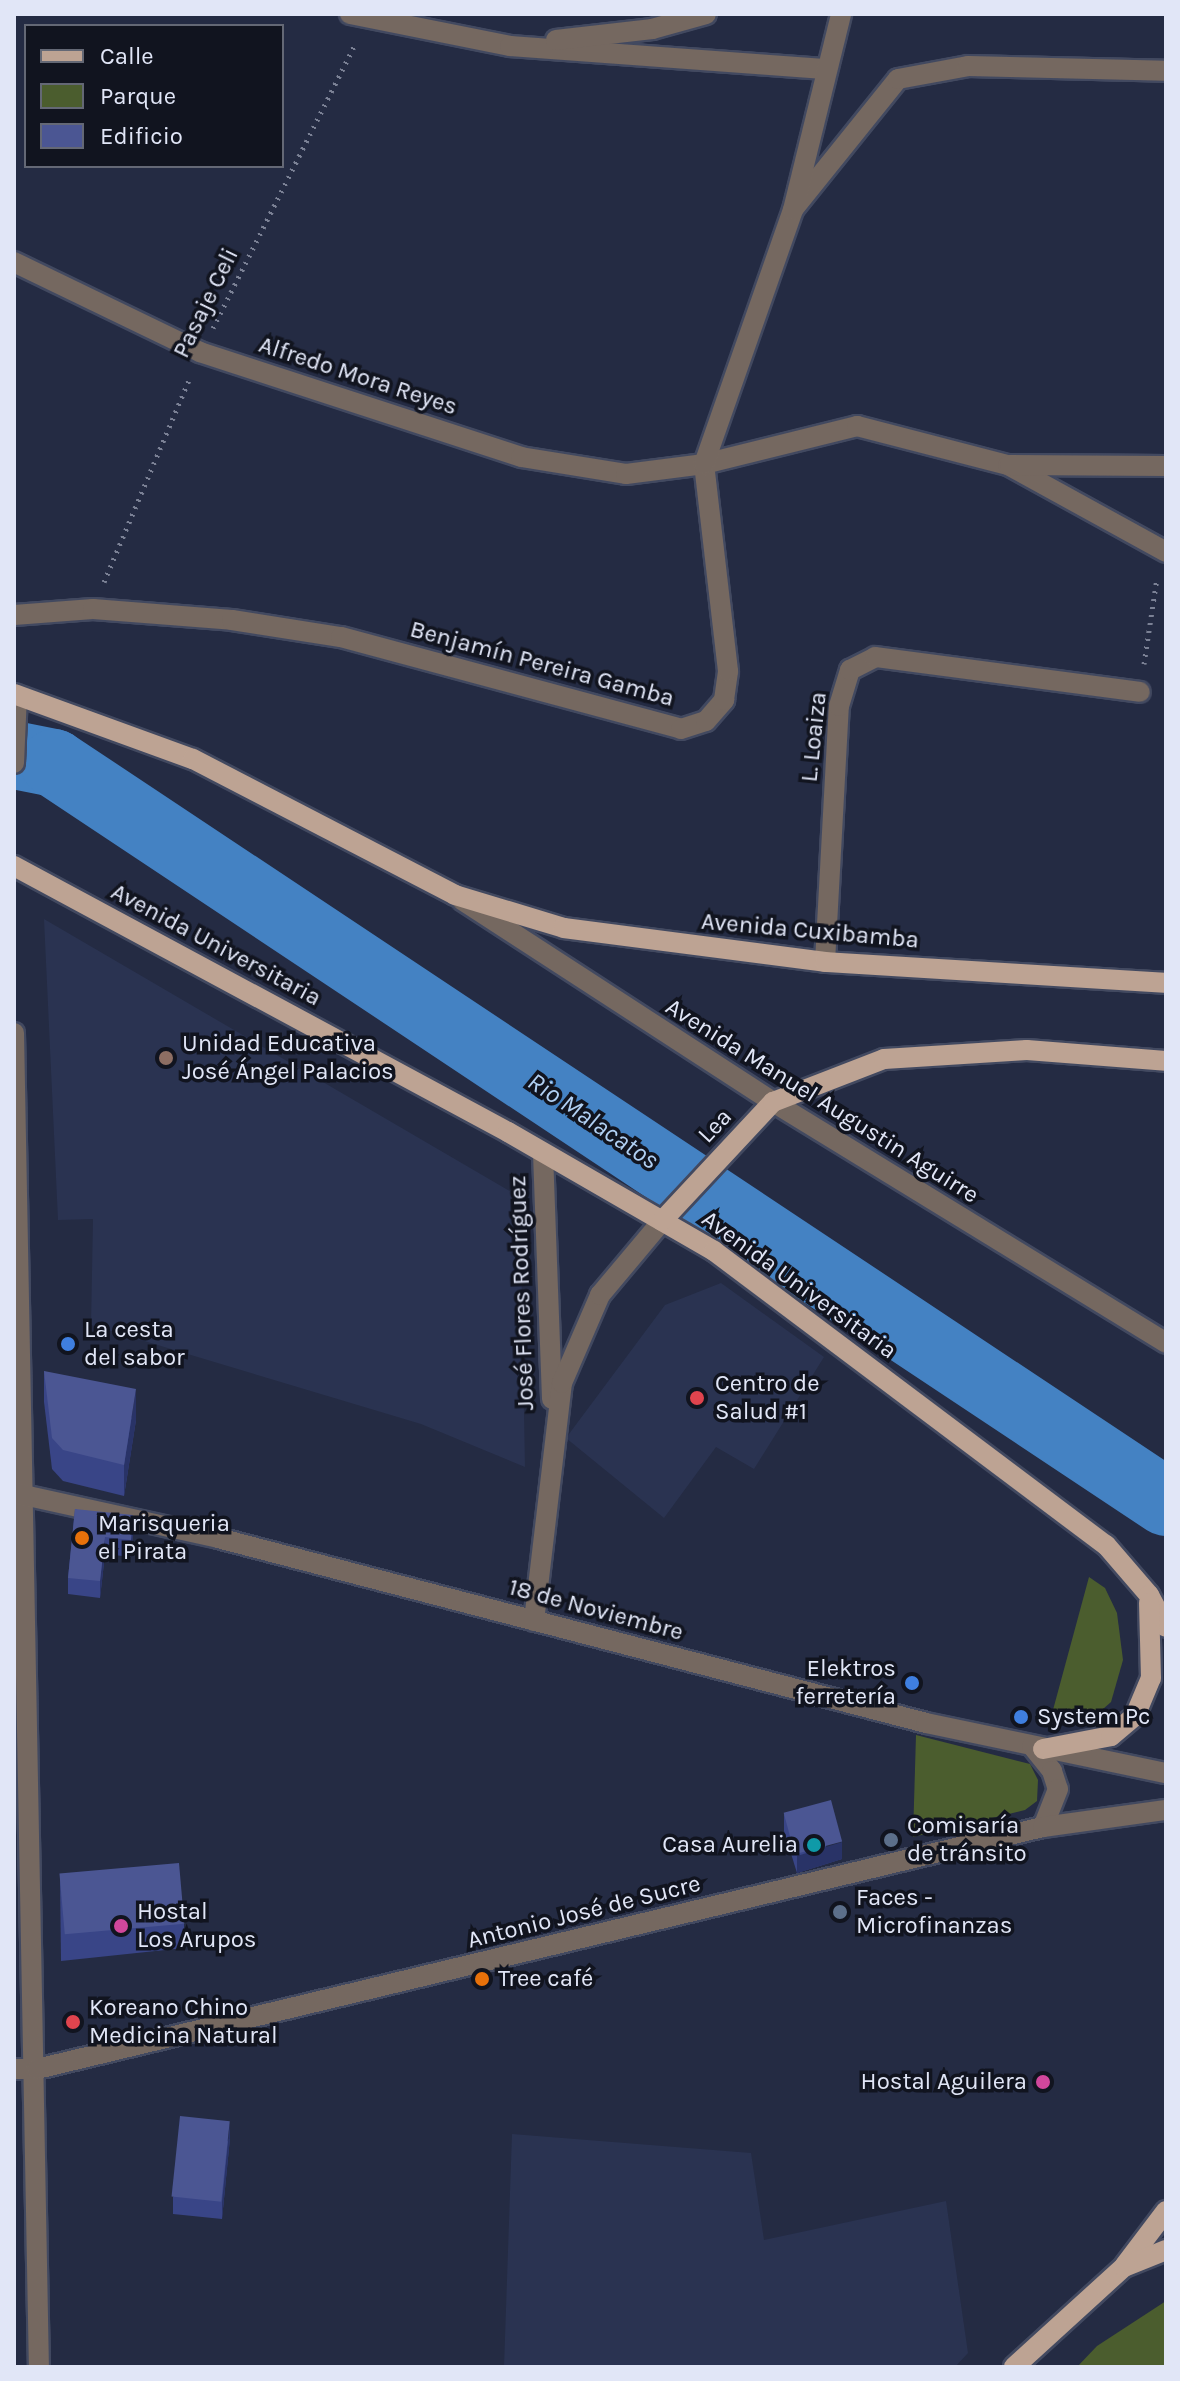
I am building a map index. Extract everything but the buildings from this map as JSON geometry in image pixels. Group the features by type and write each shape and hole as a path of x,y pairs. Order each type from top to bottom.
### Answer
{"main road":[{"name":"Avenida Cuxibamba","path":"15,694 193,759 455,895 564,928 825,962 1166,983"},
{"name":"Avenida Universitaria","path":"14,866 543,1153 714,1251 1106,1545 1149,1595 1166,1627"},
{"path":"773,1102 884,1059 1027,1050 1166,1061"},
{"name":"Lea","path":"662,1221 773,1102"},
{"path":"1038,1747 1111,1736 1135,1716 1151,1678 1149,1595"},
{"path":"1014,2367 1124,2267 1166,2211"},
{"path":"1124,2267 1166,2250"}],"street":[{"path":"510,46 652,29 706,14"},
{"name":"Benjamín Pereira Gamba","path":"14,615 93,609 232,620 341,637 681,729 706,721 724,700 728,671 704,464 793,210 824,69 841,14"},
{"path":"358,18 510,46 824,69"},
{"path":"793,210 898,79 968,66 1166,71"},
{"name":"Alfredo Mora Reyes","path":"14,262 200,352 521,457 626,474 704,464 857,426 1008,465"},
{"path":"1008,465 1166,466"},
{"path":"1008,465 1164,551"},
{"name":"L. Loaiza","path":"825,962 839,706 850,670 875,657 1140,692"},
{"path":"14,763 15,694"},
{"name":"Avenida Manuel Augustin Aguirre","path":"455,895 773,1102 1166,1343"},
{"path":"14,1033 20,1493 37,2069 39,2367"},
{"name":"José Flores Rodríguez","path":"534,1621 553,1431 543,1153"},
{"name":"José Flores Rodríguez","path":"553,1431 578,1337 600,1295 662,1221"},
{"name":"18 de Noviembre","path":"20,1493 1038,1747 1166,1773"},
{"path":"1038,1747 1058,1789 1043,1827"},
{"name":"Antonio José de Sucre","path":"14,2069 37,2069 1043,1827 1166,1810"}],"path":[{"name":"Pasaje Celi","path":"93,609 200,352 358,18"},
{"path":"1140,692 1164,551"}],"shaded area":[{"name":"Unidad Educativa José Ángel Palacios","path":"44,919 520,1197 525,1467 421,1424 91,1325 93,1219 58,1220"},
{"name":"Centro de Salud #1","path":"721,1283 824,1357 754,1469 716,1447 664,1518 566,1438 665,1305"},
{"path":"512,2134 751,2153 764,2240 946,2201 968,2353 955,2367 504,2367"}],"green space":[{"path":"1089,1577 1105,1588 1117,1613 1123,1660 1111,1702 1094,1717 1050,1721"},
{"path":"916,1735 1030,1764 1038,1780 1037,1801 1025,1810 913,1837"},
{"path":"1166,2301 1166,2367 1077,2367 1097,2346"}],"waterway":[{"name":"Rio Malacatos","path":"14,755 54,763 1166,1502"}],"place":[{"name":"Unidad Educativa José Ángel Palacios","path":"166,1058"},
{"name":"La cesta del sabor","path":"68,1344"},
{"name":"Centro de Salud #1","path":"697,1398"},
{"name":"Marisqueria el Pirata","path":"82,1538"},
{"name":"Elektros ferretería","path":"912,1683"},
{"name":"System Pc","path":"1021,1717"},
{"name":"Comisaría de tránsito","path":"891,1840"},
{"name":"Casa Aurelia","path":"814,1845"},
{"name":"Faces - Microfinanzas","path":"840,1912"},
{"name":"Hostal Los Arupos","path":"121,1926"},
{"name":"Tree café","path":"482,1979"},
{"name":"Koreano Chino Medicina Natural","path":"73,2022"},
{"name":"Hostal Aguilera","path":"1043,2082"}]}
